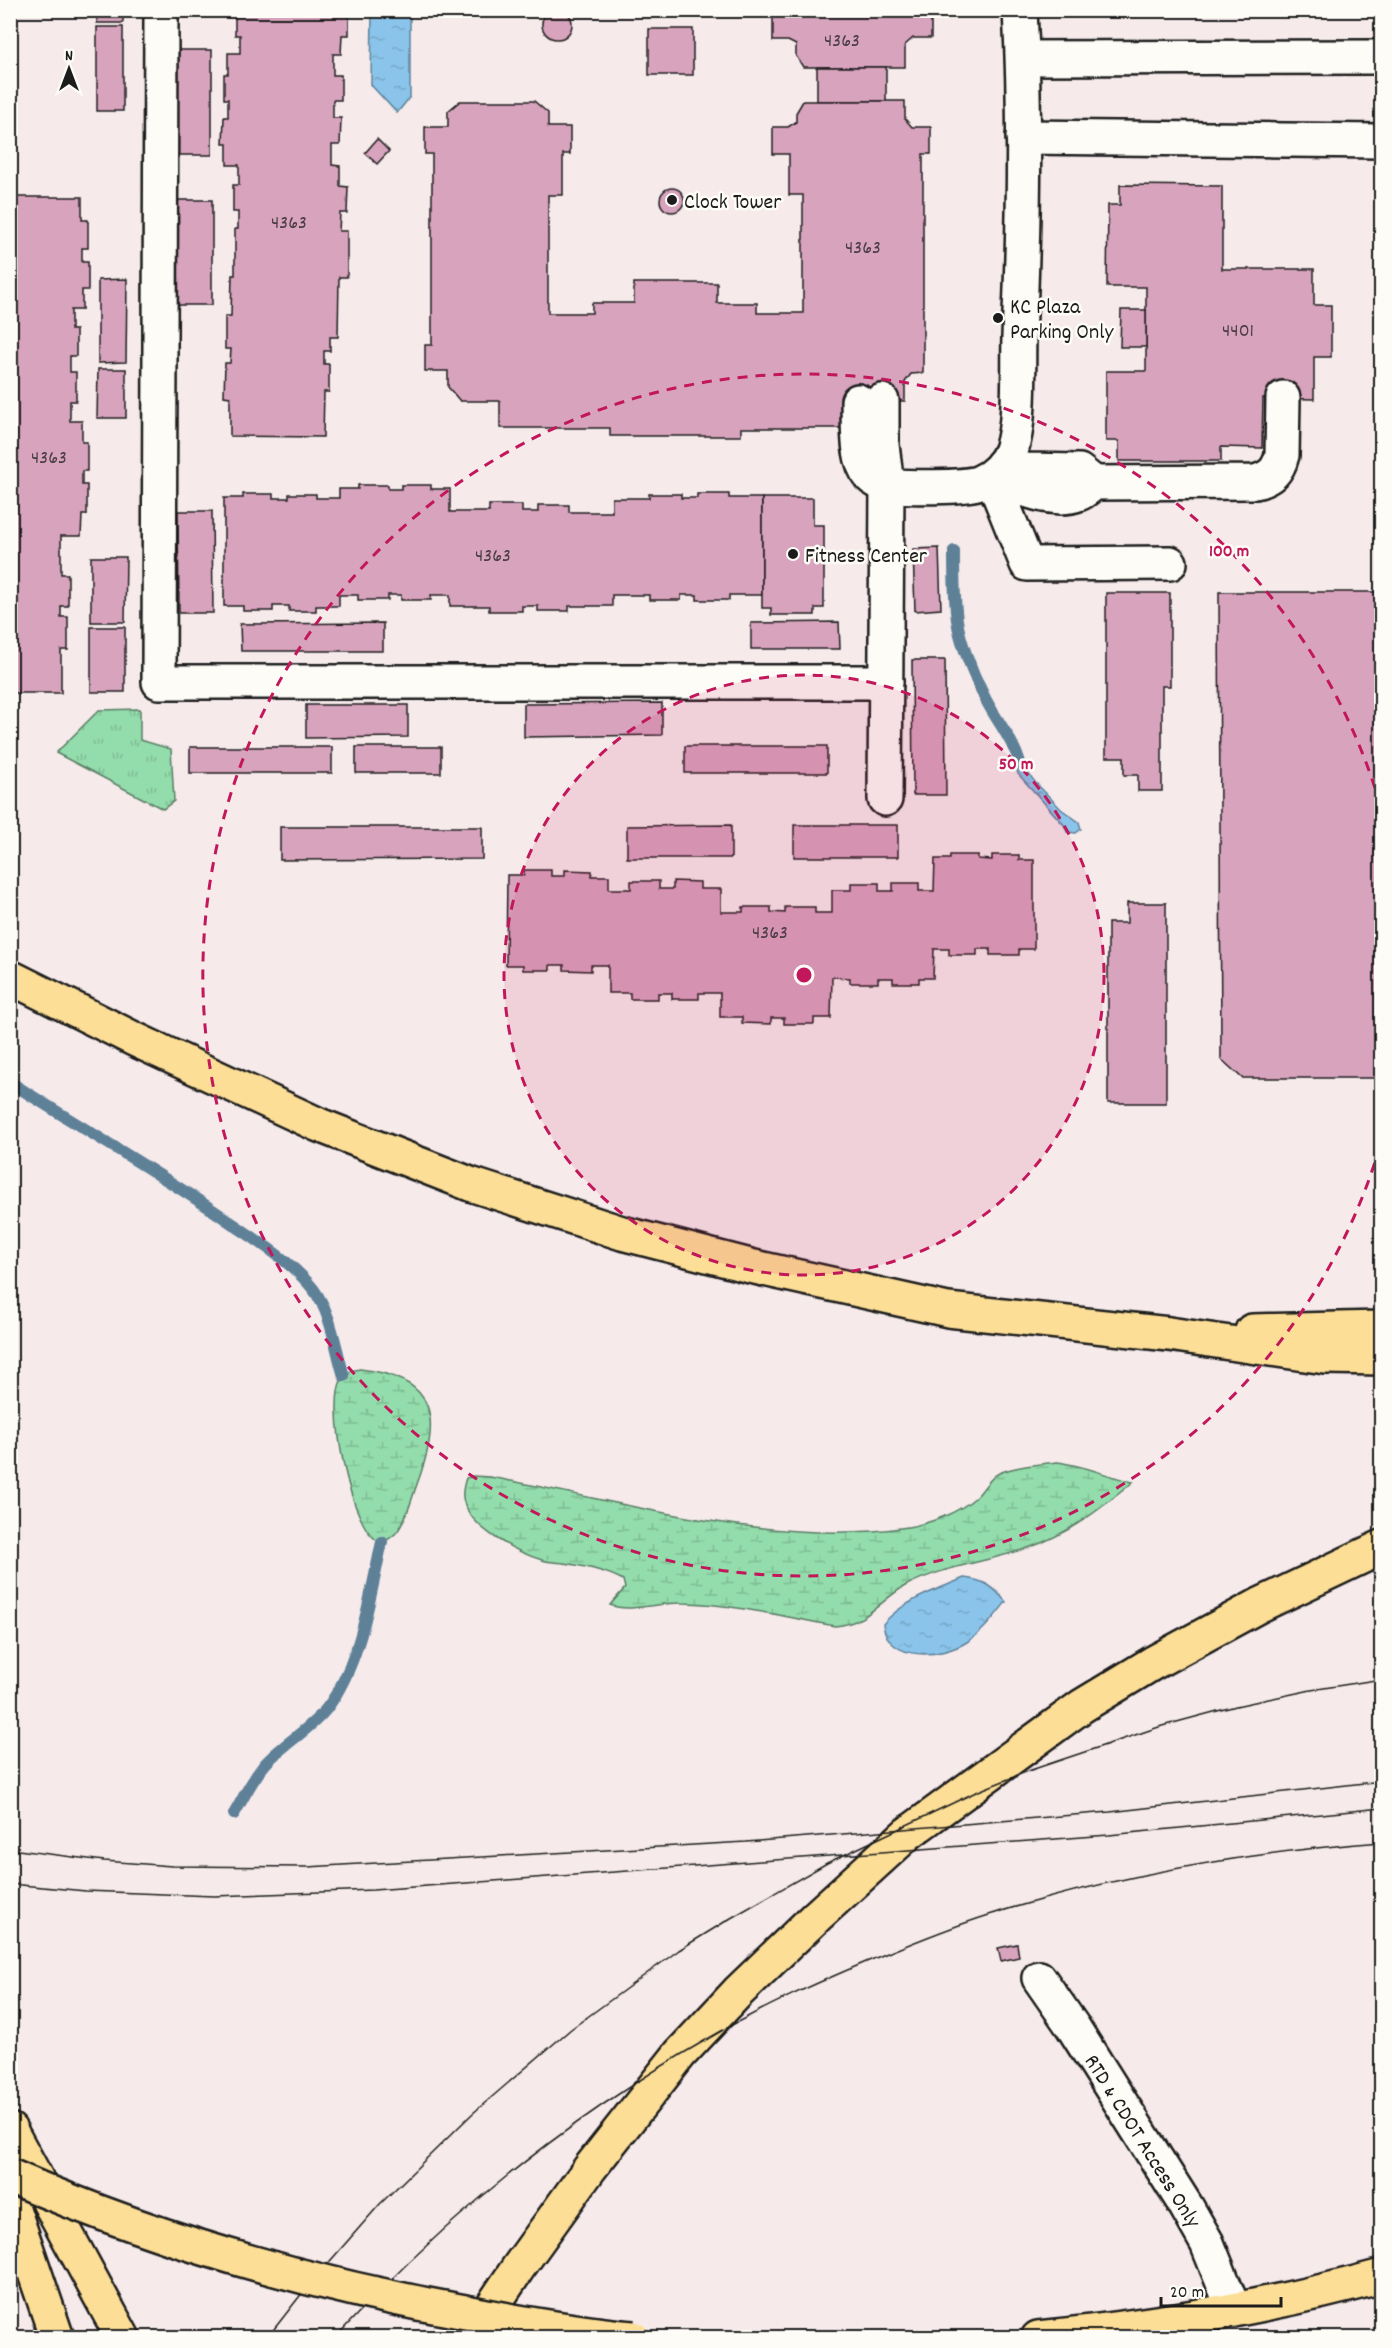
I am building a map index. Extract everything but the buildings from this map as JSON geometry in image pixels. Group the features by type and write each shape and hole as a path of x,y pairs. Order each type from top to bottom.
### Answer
{"highway":[{"path":"10,977 134,1039 319,1125 470,1184 622,1233 750,1266 948,1310 1169,1334 1325,1357 1382,1358"},
{"path":"1169,1334 1382,1328"},
{"path":"471,2337 590,2168 680,2054 738,1992 817,1916 908,1834 1092,1700 1153,1663 1260,1605 1382,1547"},
{"path":"10,2130 123,2337"},
{"path":"10,2176 147,2229 251,2262 339,2286 428,2306 528,2324 633,2337"},
{"path":"10,2200 57,2337"},
{"path":"1038,2337 1109,2331 1234,2310 1334,2289 1382,2276"}],"lane":[{"path":"161,10 159,682 886,682"},
{"path":"870,401 860,444 864,463 870,476 887,485 958,487 979,483 997,471 1011,451 1016,418 1023,137 1023,58 1020,10"},
{"path":"1023,58 1382,57"},
{"path":"1023,137 1382,141"},
{"path":"997,471 1079,471 1094,483 1246,483 1264,479 1277,470 1282,455 1283,398"},
{"path":"997,471 1027,564 1170,563"},
{"path":"885,799 887,485"},
{"name":"RTD & CDOT Access Only","path":"1039,1978 1074,2027 1186,2206 1207,2243 1234,2310"}],"green space":[{"path":"140,709 140,740 171,749 174,801 163,809 56,753 99,710"},
{"path":"360,1369 386,1374 406,1382 419,1393 427,1407 430,1423 429,1442 424,1463 408,1511 396,1533 383,1541 371,1535 360,1518 351,1494 339,1438 338,1390 346,1374"},
{"path":"1057,1462 1133,1482 1096,1511 1056,1536 1013,1553 920,1579 905,1586 856,1621 835,1626 702,1604 674,1603 636,1608 610,1605 625,1588 623,1580 590,1568 542,1560 509,1546 477,1523 465,1505 463,1495 466,1478 490,1477 644,1509 751,1527 857,1532 908,1527 936,1520 970,1502 999,1473 1020,1467"}],"water":[{"path":"372,11 410,11 410,97 397,113 371,85"},
{"path":"1015,761 1020,763 1061,809 1079,822 1081,829 1076,833 1067,832 1064,825 1018,774"},
{"path":"964,1578 988,1585 1006,1602 973,1638 944,1651 917,1654 895,1646 887,1637 883,1624 900,1608"}],"waterway":[{"path":"954,551 956,612 964,648 983,694 1020,763"},
{"path":"10,1082 206,1205 287,1262 306,1280 320,1300 332,1332 344,1376"},
{"path":"234,1814 266,1763 320,1716 339,1690 363,1628 382,1542"}],"tram line":[{"path":"267,2338 303,2292 380,2204 472,2114 571,2029 679,1950 731,1918 827,1863 976,1792 1031,1770 1162,1726 1236,1706 1311,1690 1382,1679"},
{"path":"10,1849 104,1861 172,1866 307,1867 746,1842 1110,1812 1382,1781"},
{"path":"10,1884 86,1891 214,1896 373,1890 1109,1835 1382,1808"},
{"path":"335,2338 420,2252 511,2173 559,2136 659,2068 731,2026 793,1994 947,1930 989,1915 1085,1888 1233,1859 1382,1842"}],"place":[{"name":"Clock Tower","path":"672,200"},
{"name":"KC Plaza Parking Only","path":"998,318"},
{"name":"Fitness Center","path":"793,554"}]}
